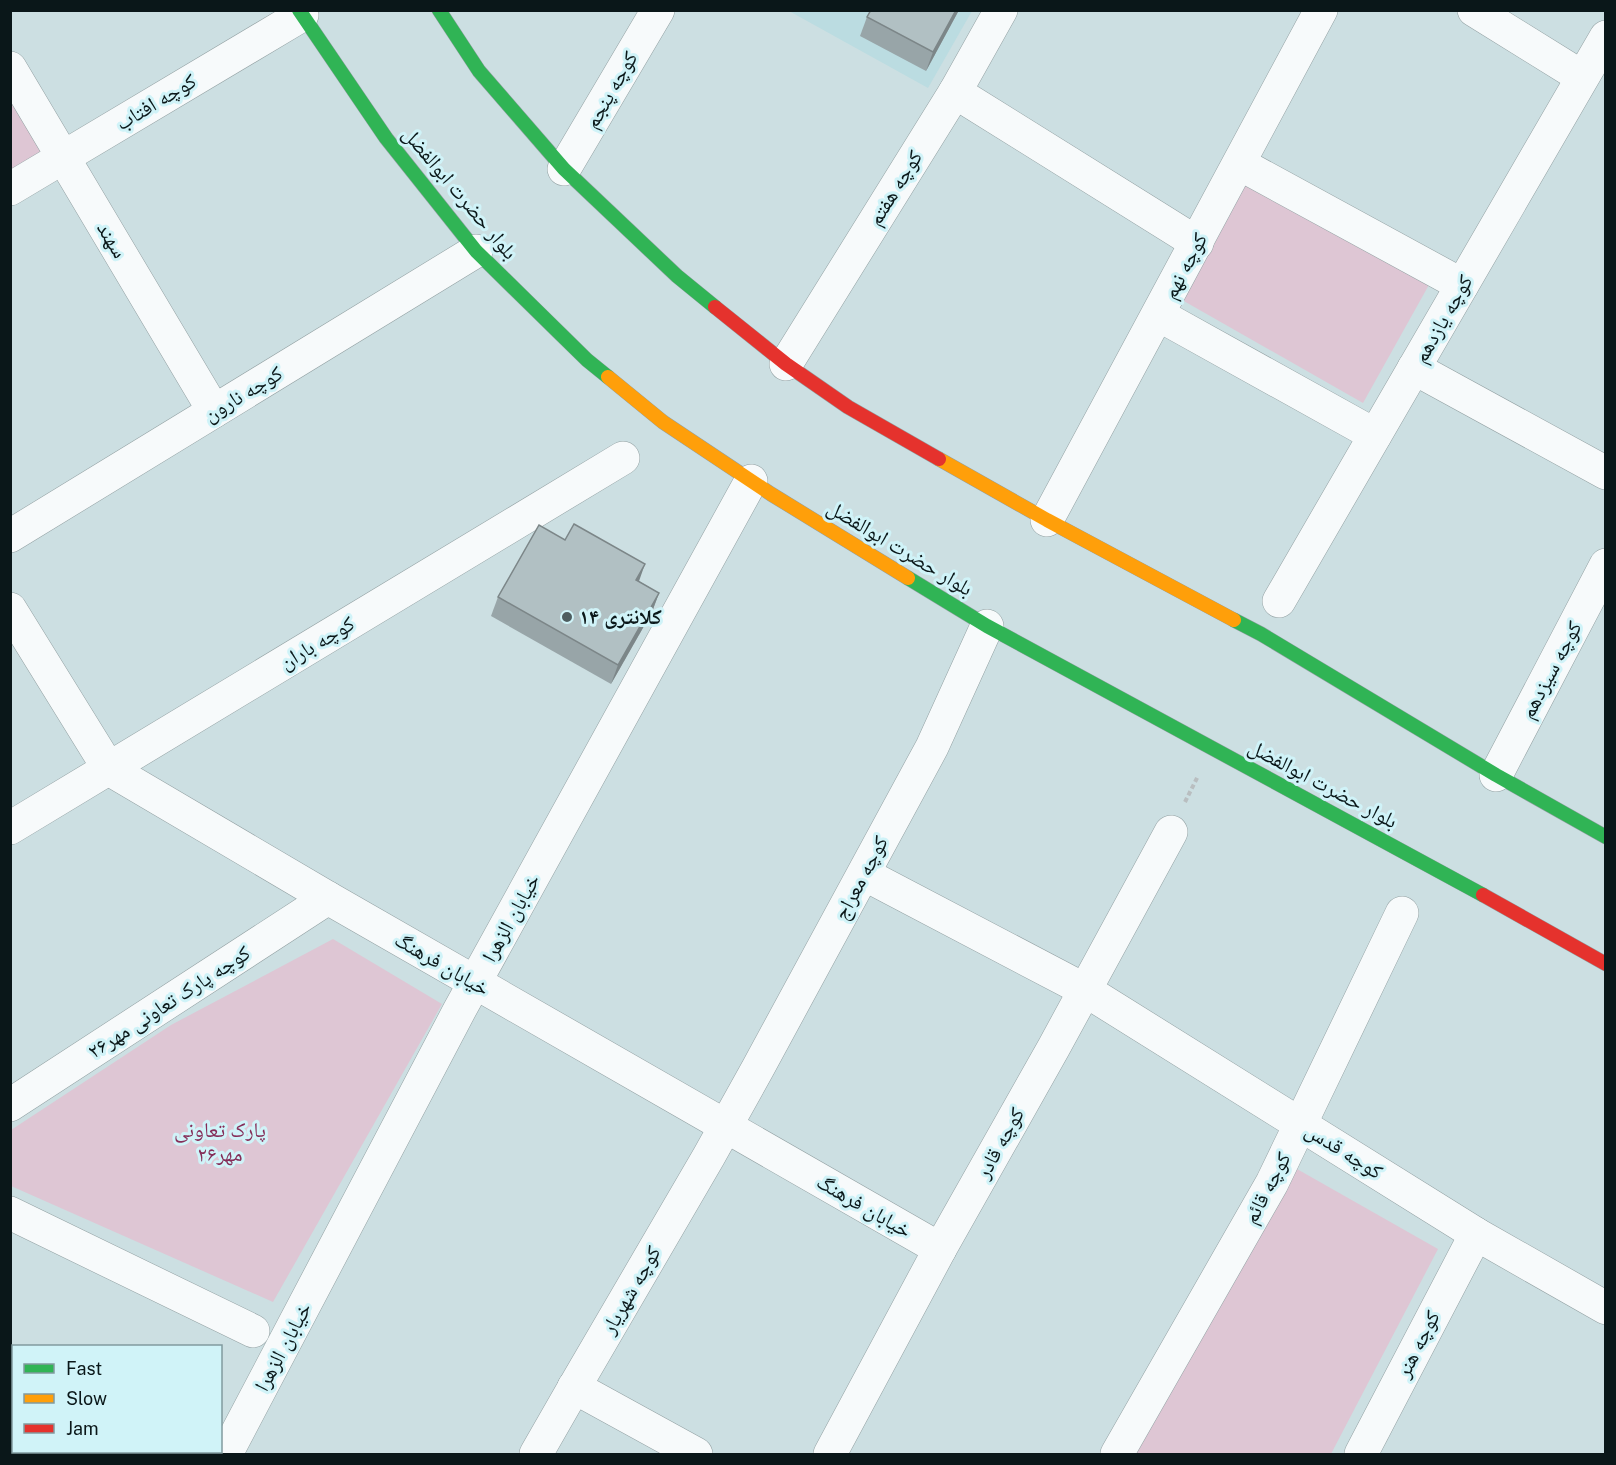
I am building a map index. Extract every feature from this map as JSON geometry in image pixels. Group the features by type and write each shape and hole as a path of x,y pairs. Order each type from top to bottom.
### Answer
{"main road":[{"path":"439,10 479,71 564,169 677,276 786,364 848,407 1047,520 1261,634 1496,775 1605,837"},
{"name":"بلوار حضرت ابوالفضل","path":"301,13 386,138 476,251 586,360 663,422 751,481 987,626 1479,892 1605,964"}],"street":[{"name":"کوچه پنجم","path":"564,169 658,10"},
{"name":"کوچه هفتم","path":"786,364 955,92 1001,10"},
{"name":"کوچه نهم","path":"1047,520 1322,10"},
{"path":"1474,10 1582,77"},
{"name":"کوچه افتاب","path":"10,189 301,13"},
{"name":"کوچه یازدهم","path":"1279,601 1605,37"},
{"name":"سهند","path":"10,68 214,411"},
{"path":"955,92 1197,243"},
{"path":"1240,164 1462,285"},
{"name":"کوچه نارون","path":"10,536 476,251"},
{"path":"1159,315 1375,435"},
{"path":"1414,368 1605,473"},
{"name":"کوچه باران","path":"10,828 623,458"},
{"name":"خیابان الزهرا","path":"226,1455 475,982 751,481"},
{"name":"کوچه سیزدهم","path":"1496,775 1605,566"},
{"name":"خیابان فرهنگ","path":"10,609 109,769 328,898 940,1249"},
{"name":"کوچه معراج","path":"726,1126 932,747 987,626"},
{"name":"کوچه قادر","path":"830,1455 940,1249 1171,832"},
{"name":"کوچه قدس","path":"864,874 1085,990 1476,1234 1605,1308"},
{"name":"کوچه پارک تعاونی مهر۲۶","path":"10,1105 328,898"},
{"name":"کوچه قائم","path":"1116,1455 1272,1183 1402,914"},
{"name":"کوچه شهریار","path":"536,1455 726,1126"},
{"path":"10,1213 253,1330"},
{"name":"کوچه هنر","path":"1361,1455 1476,1234"},
{"path":"574,1387 696,1455"}],"path":[{"path":"1171,832 1212,747"}],"shaded area":[{"path":"789,11 972,11 928,88"}],"green space":[{"path":"10,93 46,155 10,175"},
{"path":"1242,180 1430,283 1363,403 1175,296"},
{"name":"پارک تعاونی مهر۲۶","path":"333,939 442,1004 273,1302 11,1186 11,1130 171,1025"},
{"path":"1297,1169 1438,1249 1331,1454 1136,1454"}],"building":[{"path":"871,10 956,10 933,52 867,17"},
{"path":"574,524 645,564 636,580 659,593 618,665 498,597 539,525 565,540"}],"traffic: fast":[{"path":"299,10 386,138 476,251 587,360 608,377"},
{"path":"439,10 479,71 564,169 677,276 715,307"},
{"path":"908,578 987,626 1483,895"},
{"path":"1234,620 1496,775 1606,837"}],"traffic: slow":[{"path":"608,377 663,422 771,494 908,578"},
{"path":"939,459 1047,520 1234,620"}],"traffic: jam":[{"path":"715,307 786,364 848,407 939,459"},
{"path":"1483,895 1606,964"}],"place":[{"name":"کلانتری ۱۴","path":"567,617"}]}
